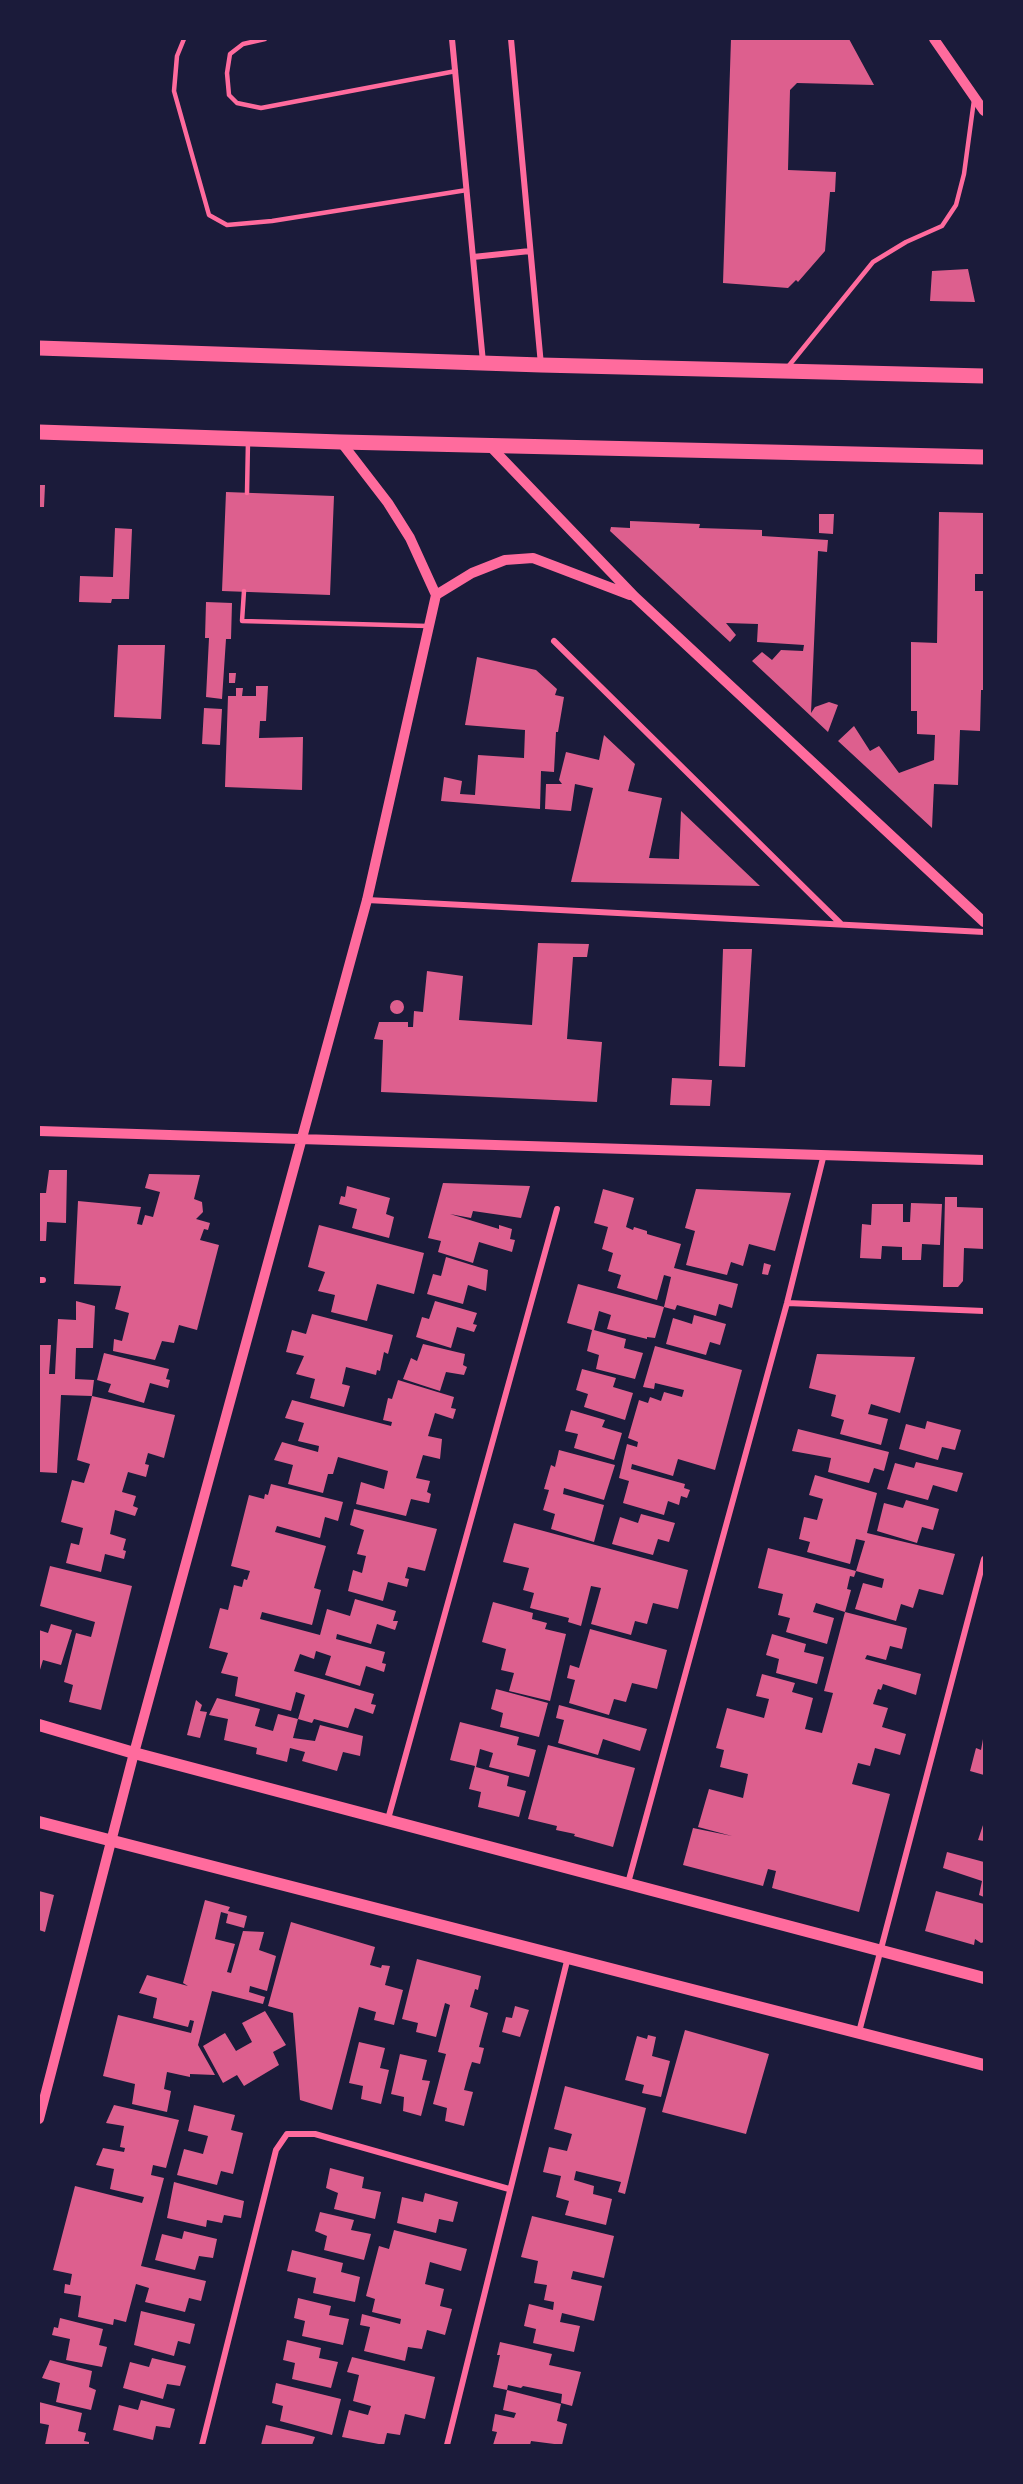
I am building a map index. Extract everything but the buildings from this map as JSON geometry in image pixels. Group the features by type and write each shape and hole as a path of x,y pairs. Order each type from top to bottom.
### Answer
{"main road":[{"path":"39,348 541,365 984,376"},
{"path":"39,432 984,458"},
{"path":"39,1725 134,1753 984,1978"},
{"path":"39,1822 568,1956 984,2065"}],"street":[{"path":"452,39 483,363"},
{"path":"511,39 541,365"},
{"path":"934,39 984,111"},
{"path":"473,257 531,251"},
{"path":"39,2119 134,1753 368,900 436,595 410,538 388,503 341,442"},
{"path":"489,445 635,597 984,922"},
{"path":"436,595 472,573 505,560 533,558 635,597"},
{"path":"554,641 842,925"},
{"path":"368,900 984,932"},
{"path":"39,1131 984,1160"},
{"path":"628,1883 787,1303 825,1154"},
{"path":"388,1819 557,1209"},
{"path":"787,1303 984,1311"},
{"path":"859,2032 984,1559"},
{"path":"447,2445 568,1956"},
{"path":"202,2445 276,2150 288,2134 315,2134 509,2189"}],"lane":[{"path":"184,39 177,56 174,91 209,215 227,225 272,221 467,190"},
{"path":"265,39 243,44 230,54 227,73 229,95 237,103 261,108 456,71"},
{"path":"785,371 873,262 906,242 942,226 956,205 964,174 974,97"},
{"path":"247,493 248,439"},
{"path":"244,591 242,621 429,626"}]}
